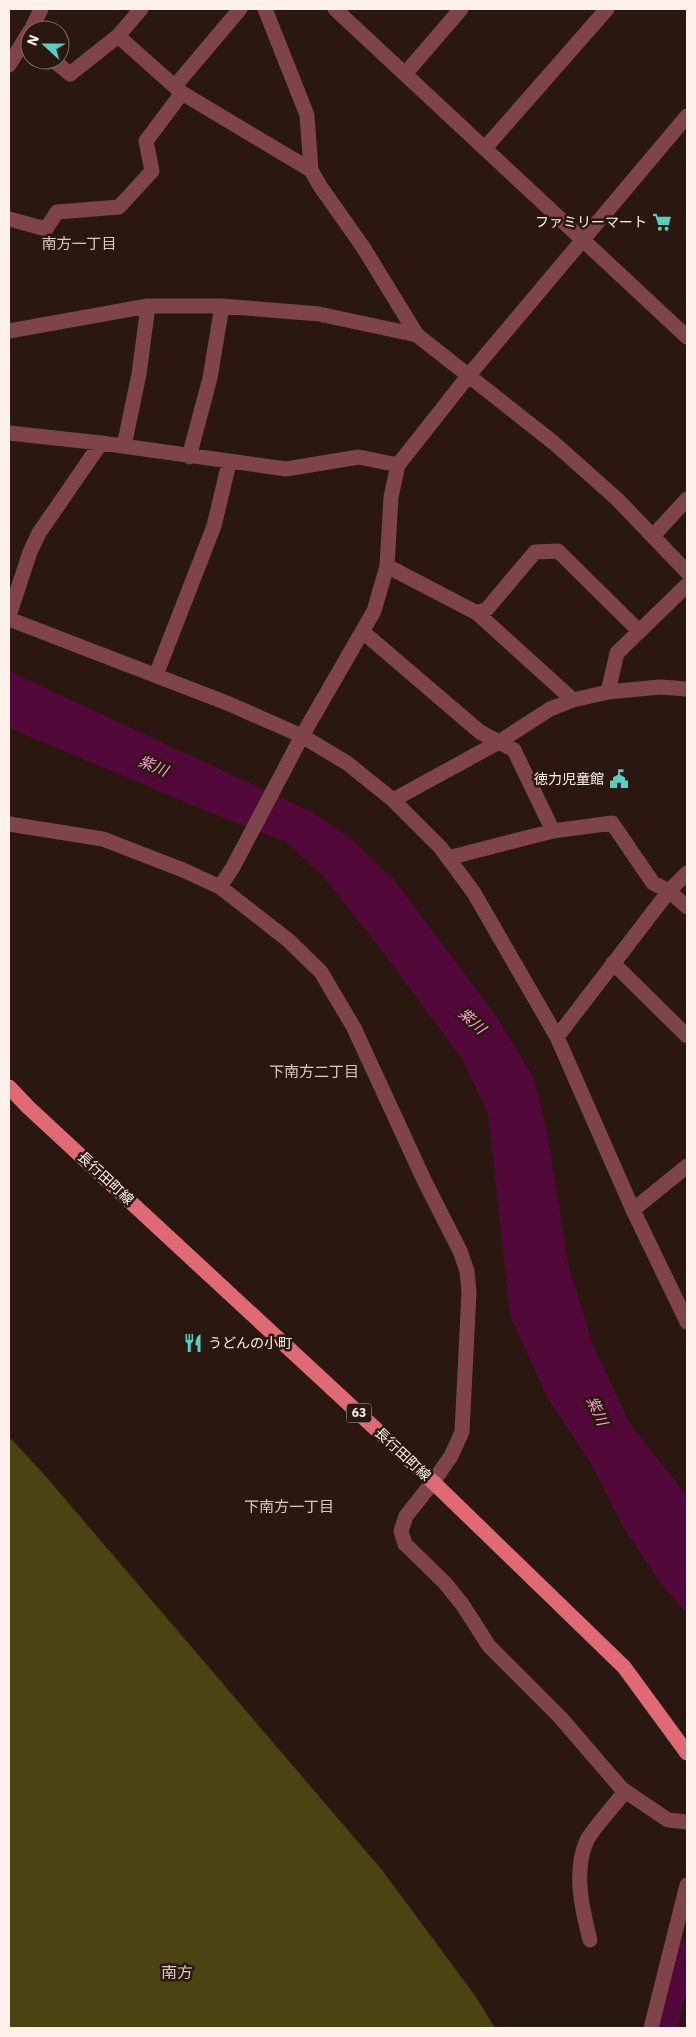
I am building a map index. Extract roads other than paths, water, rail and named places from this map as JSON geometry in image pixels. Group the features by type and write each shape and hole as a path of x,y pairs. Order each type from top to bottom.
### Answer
{"main road":[{"name":"長行田町線","path":"10,1088 433,1482 624,1667 687,1753"}],"street":[{"path":"65,70 70,74 118,36 141,9"},
{"path":"9,220 46,229 57,212 119,207 152,171 146,141 178,90 240,9"},
{"path":"265,9 307,115 311,170 417,335 554,443 618,499 687,572"},
{"path":"335,9 687,337"},
{"path":"405,74 461,9"},
{"path":"485,148 607,9"},
{"path":"118,36 178,90 311,170"},
{"path":"9,65 20,48"},
{"path":"220,887 233,867 302,736 363,632 377,604 387,566 391,497 398,465 469,375 687,116"},
{"path":"9,331 148,306 222,306 319,314 417,335"},
{"path":"124,446 139,374 148,306"},
{"path":"189,457 210,378 222,306"},
{"path":"9,433 101,443 228,463 286,469 359,457 398,465"},
{"path":"101,443 39,533 30,552 9,618 227,703 302,736 347,763 393,800 440,847 474,893 557,1037 633,1210 687,1322"},
{"path":"156,675 214,526 228,463"},
{"path":"653,536 687,499"},
{"path":"477,613 487,609 535,552 558,551 639,631"},
{"path":"387,566 477,613 573,700"},
{"path":"608,692 617,653 687,584"},
{"path":"363,632 480,732 514,750 553,831"},
{"path":"393,800 498,742 550,709 573,700 608,692 660,687 687,689"},
{"path":"448,858 553,831 612,823 653,883 669,891 687,907"},
{"path":"9,824 103,838 220,887 288,940 321,972 354,1028 467,1271 469,1292 462,1432 451,1456 406,1516 401,1531 405,1544 445,1583 462,1604 489,1646 560,1717 626,1791 668,1820 687,1822"},
{"path":"557,1037 669,891 687,873"},
{"path":"613,963 687,1036"},
{"path":"633,1210 687,1166"},
{"path":"590,1940 581,1907 580,1867 588,1840 626,1791"},
{"path":"651,2028 687,1885"}],"water":[{"name":"紫川","path":"9,671 310,811 347,835 395,881 494,1013 533,1076 546,1126 568,1263 592,1343 630,1424 687,1496 687,1614 661,1584 622,1525 591,1464 548,1399 510,1316 488,1114 462,1059 379,947 322,875 286,842 223,818 9,728"}],"waterway":[{"path":"665,2028 670,2000 687,1954"}],"place":[{"name":"ファミリーマート","path":"662,222"},
{"name":"徳力児童館","path":"619,779"},
{"name":"うどんの小町","path":"193,1343"}],"district":[{"name":"南方一丁目","path":"79,244"},
{"name":"下南方二丁目","path":"314,1072"},
{"name":"下南方一丁目","path":"289,1507"},
{"name":"南方","path":"177,1972"}]}
